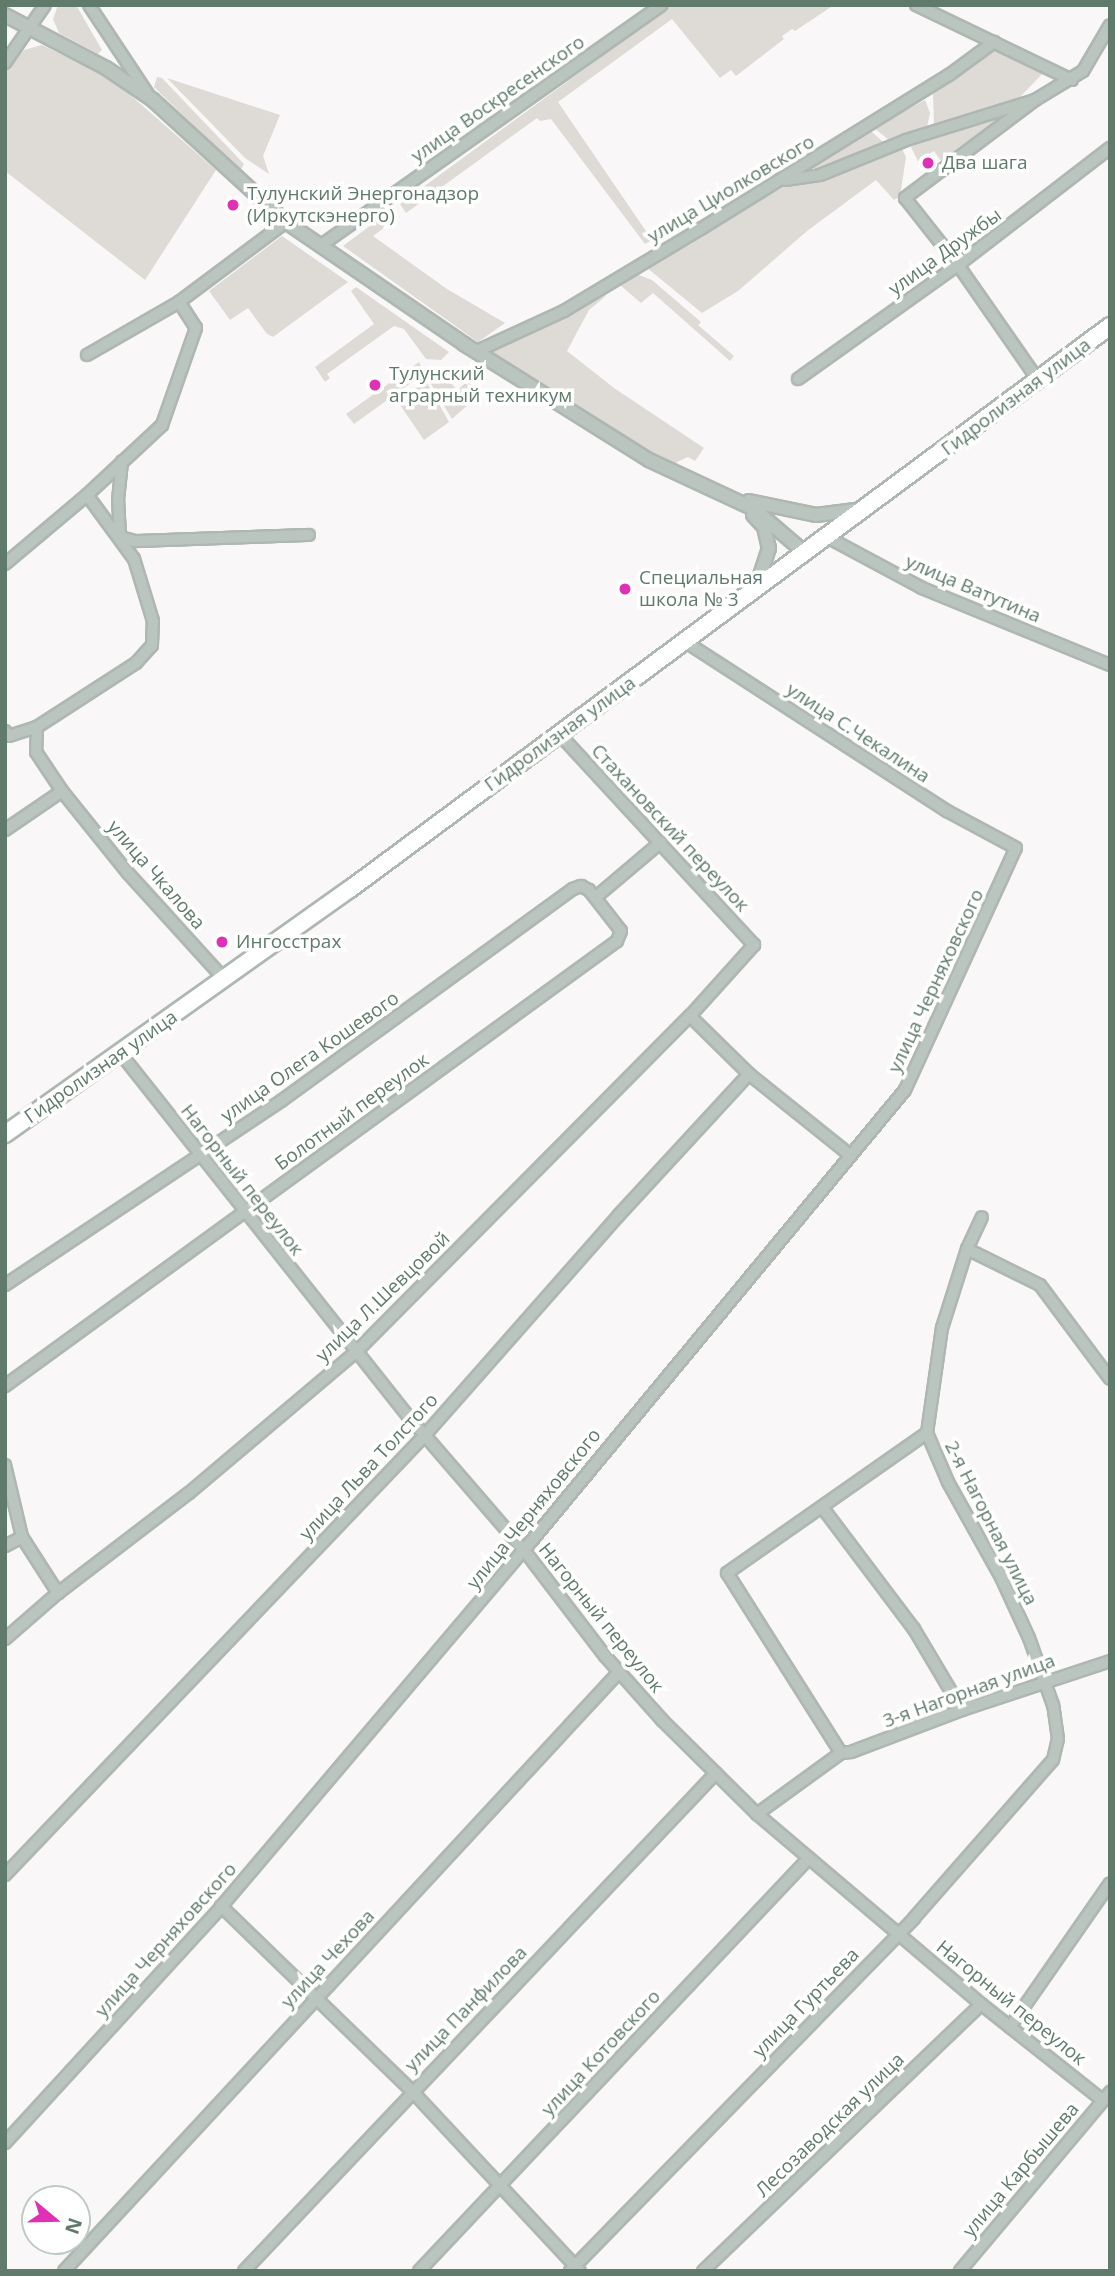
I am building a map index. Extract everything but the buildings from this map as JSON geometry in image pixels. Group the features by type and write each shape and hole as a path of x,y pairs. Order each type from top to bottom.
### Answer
{"highway":[{"name":"Гидролизная улица","path":"5,1134 225,979 686,642 1110,326"}],"street":[{"path":"5,63 45,5"},
{"path":"89,5 153,100"},
{"name":"улица Воскресенского","path":"320,246 662,5"},
{"path":"916,5 1072,80"},
{"path":"5,15 106,68 153,100 286,222 320,246 638,454 762,515 804,552"},
{"path":"1038,380 958,265 905,198 1035,100 1072,80 1090,60 1110,25"},
{"name":"улица Циолковского","path":"477,351 564,311 950,75 995,42"},
{"path":"781,180 820,175 906,140 1035,100"},
{"name":"улица Дружбы","path":"798,379 958,265 1110,148"},
{"path":"88,355 179,302 286,222"},
{"path":"5,564 157,432 166,419 196,328 179,302"},
{"path":"120,537 118,500 122,460"},
{"path":"718,493 796,513 825,514 866,508"},
{"path":"5,731 9,736 37,727 136,663 152,645 154,634 150,608 134,559 87,495"},
{"path":"740,503 754,515 768,538 767,560 755,589"},
{"path":"120,537 135,541 310,535"},
{"name":"улица Ватутина","path":"827,537 922,588 1110,665"},
{"name":"улица С.Чекалина","path":"686,642 936,804 1016,848"},
{"name":"улица Чкалова","path":"37,727 36,752 62,792 128,873 225,979"},
{"name":"Стахановский переулок","path":"560,734 754,945"},
{"path":"5,830 62,792"},
{"path":"596,897 661,842"},
{"name":"улица Черняховского","path":"5,2143 221,1906 524,1550 905,1090 1016,848"},
{"name":"улица Олега Кошевого","path":"5,1285 281,1101 573,889 586,887 596,897"},
{"name":"Болотный переулок","path":"5,1386 617,941 621,931 596,897"},
{"name":"улица Л.Шевцовой","path":"5,1639 58,1593 189,1493 357,1351 690,1016 754,945"},
{"path":"690,1016 749,1074 850,1156"},
{"name":"Нагорный переулок","path":"121,1054 244,1212 425,1435 524,1550 619,1672 757,1814 981,2004 1106,2096"},
{"name":"улица Льва Толстого","path":"5,1875 425,1435 618,1216 749,1074"},
{"name":"2-я Нагорная улица","path":"982,1217 967,1249 942,1328 927,1433 948,1482 1001,1577 1045,1682 1055,1715 1057,1751"},
{"path":"967,1249 1040,1285 1110,1379"},
{"path":"841,1753 727,1573 927,1433"},
{"path":"5,1465 22,1537 58,1593"},
{"path":"822,1507 914,1629 962,1710"},
{"path":"5,1546 22,1537"},
{"name":"3-я Нагорная улица","path":"757,1814 841,1753 851,1752 962,1710 1110,1661"},
{"name":"улица Чехова","path":"64,2271 619,1672"},
{"name":"улица Гуртьева","path":"575,2269 899,1933 1044,1774 1057,1751"},
{"name":"улица Панфилова","path":"244,2271 716,1773"},
{"name":"улица Котовского","path":"419,2271 809,1858"},
{"path":"1010,2027 1110,1883"},
{"path":"221,1906 412,2091 575,2269"},
{"name":"Лесозаводская улица","path":"703,2271 981,2004"},
{"name":"улица Карбышева","path":"960,2271 1106,2096"}],"shaded area":[{"path":"58,5 76,5 102,50 98,54 59,33 53,19"},
{"path":"672,5 834,5 795,31 792,29 782,36 784,39 736,76 731,70 720,78 672,19 558,102 652,240 645,244 551,119 540,121 537,118 406,213 400,204"},
{"path":"42,45 112,79 216,170 145,280 5,171 5,70 24,50"},
{"path":"996,47 1045,71 1018,99 992,110 934,125 933,94"},
{"path":"157,77 162,78 244,164 240,171 154,87"},
{"path":"167,78 280,115 263,156 269,174 245,158"},
{"path":"925,100 930,113 927,127 889,140 874,128"},
{"path":"1008,114 939,170 935,165 941,161 934,151 918,161 911,147 914,142"},
{"path":"871,131 883,142 828,168 811,168"},
{"path":"901,147 906,157 900,196 894,200 876,180 807,231 738,291 702,313 646,267 792,182"},
{"path":"382,217 388,225 373,236 447,289 505,323 478,342 343,246"},
{"path":"282,236 348,282 273,337 267,334 248,308 230,320 209,291"},
{"path":"636,274 652,280 701,322 698,325 734,356 730,361 653,293 641,303 620,285"},
{"path":"356,287 449,352 441,360 426,359 404,329 394,326 327,374 330,378 325,382 315,367 374,324 351,291"},
{"path":"607,295 589,310 567,351 614,388 704,448 695,461 688,457 675,463 641,447 490,351"},
{"path":"419,362 422,375 354,424 346,414"},
{"path":"440,370 457,390 468,381 482,392 452,419 428,379"},
{"path":"426,381 449,422 424,440 398,402"}],"place":[{"name":"Два шага","path":"928,163"},
{"name":"Тулунский Энергонадзор (Иркутскэнерго)","path":"233,205"},
{"name":"Тулунский аграрный техникум","path":"375,385"},
{"name":"Специальная школа № 3","path":"625,589"},
{"name":"Ингосстрах","path":"222,942"}]}
